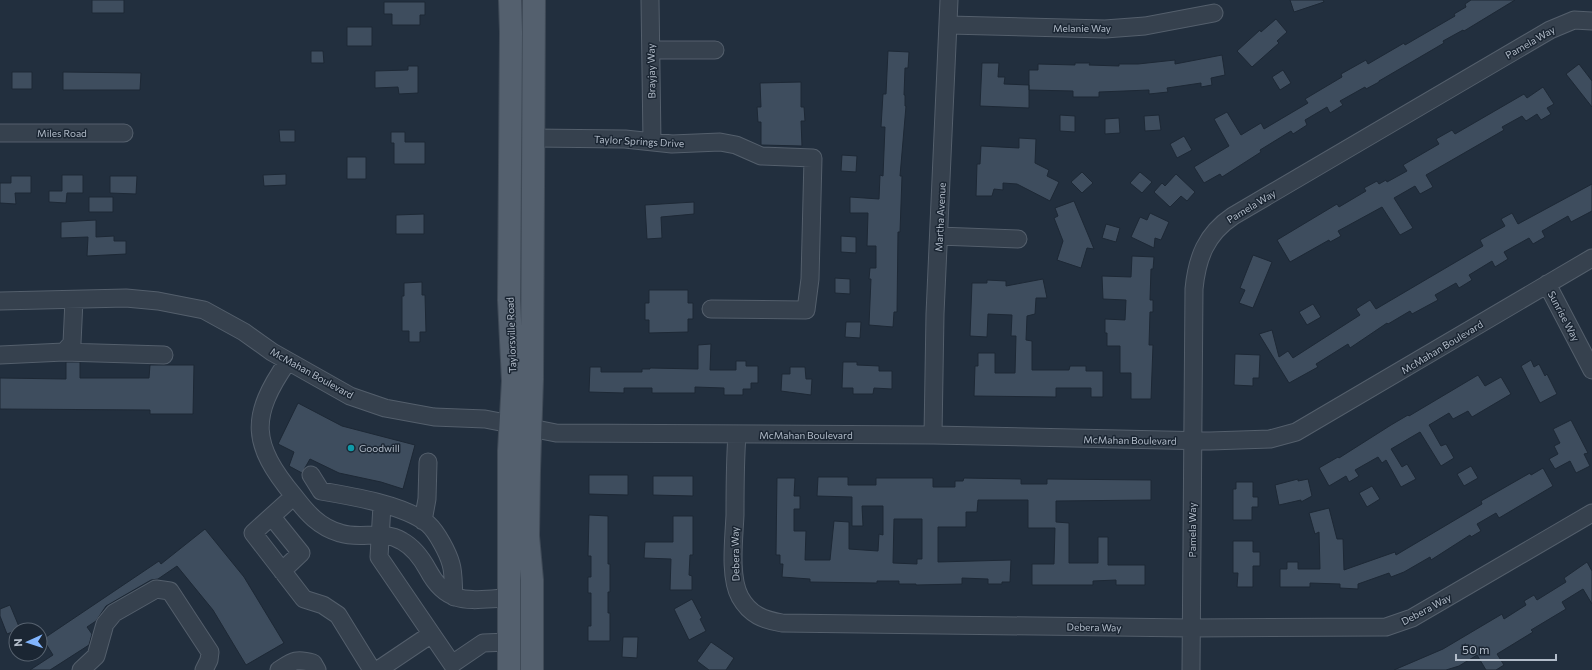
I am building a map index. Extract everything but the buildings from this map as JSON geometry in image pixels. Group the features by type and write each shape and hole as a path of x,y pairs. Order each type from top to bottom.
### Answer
{"main road":[{"name":"Taylorsville Road","path":"510,0 510,300 513,381 521,426 532,580 532,670"},
{"name":"Taylorsville Road","path":"509,670 509,598 521,426 532,379 534,0"}],"street":[{"name":"Brayjay Way","path":"650,0 652,142"},
{"name":"Martha Avenue","path":"933,435 935,314 949,0"},
{"name":"Melanie Way","path":"949,25 1106,29 1144,26 1214,13"},
{"name":"Pamela Way","path":"1191,670 1195,274 1203,248 1216,230 1233,216 1550,30 1574,20 1592,21"},
{"path":"650,50 715,50"},
{"name":"Miles Road","path":"0,133 124,133"},
{"name":"Taylor Springs Drive","path":"533,138 625,138 672,144 720,142 736,145 761,156 813,158 810,279 806,310 711,309"},
{"path":"939,236 1018,239"},
{"name":"McMahan Boulevard","path":"0,301 126,298 158,300 204,310 244,332 272,352 350,396 385,408 429,416 485,419 556,433 933,435 1193,442 1270,439 1296,432 1592,258"},
{"name":"Sunrise Way","path":"1547,284 1592,370"},
{"path":"64,352 72,343 74,300"},
{"path":"0,355 64,352 164,355"},
{"path":"288,361 266,395 261,412 260,423 263,446 266,457 274,472 313,519 322,526 353,536 380,534 391,536 403,541 416,553 434,582 443,592 454,597 480,599 509,598"},
{"name":"Debera Way","path":"737,435 734,580 740,597 747,608 758,617 766,621 813,624 1191,628 1386,627 1404,622 1592,513"},
{"path":"423,521 427,499 428,462"},
{"path":"311,475 321,491 361,499 406,512 429,525 444,547 452,565 454,597"},
{"path":"294,496 253,533 304,599 323,605 338,615 372,670"},
{"path":"382,505 379,557 430,635 448,667 483,643 509,642"},
{"path":"272,517 302,553 282,571"},
{"path":"81,670 96,656 105,624 114,613 156,589 170,591 210,652 209,660 204,670"},
{"path":"378,670 430,635"},
{"path":"279,670 292,661 300,659 312,663 316,670"}],"place":[{"name":"Goodwill","path":"351,448"}]}
